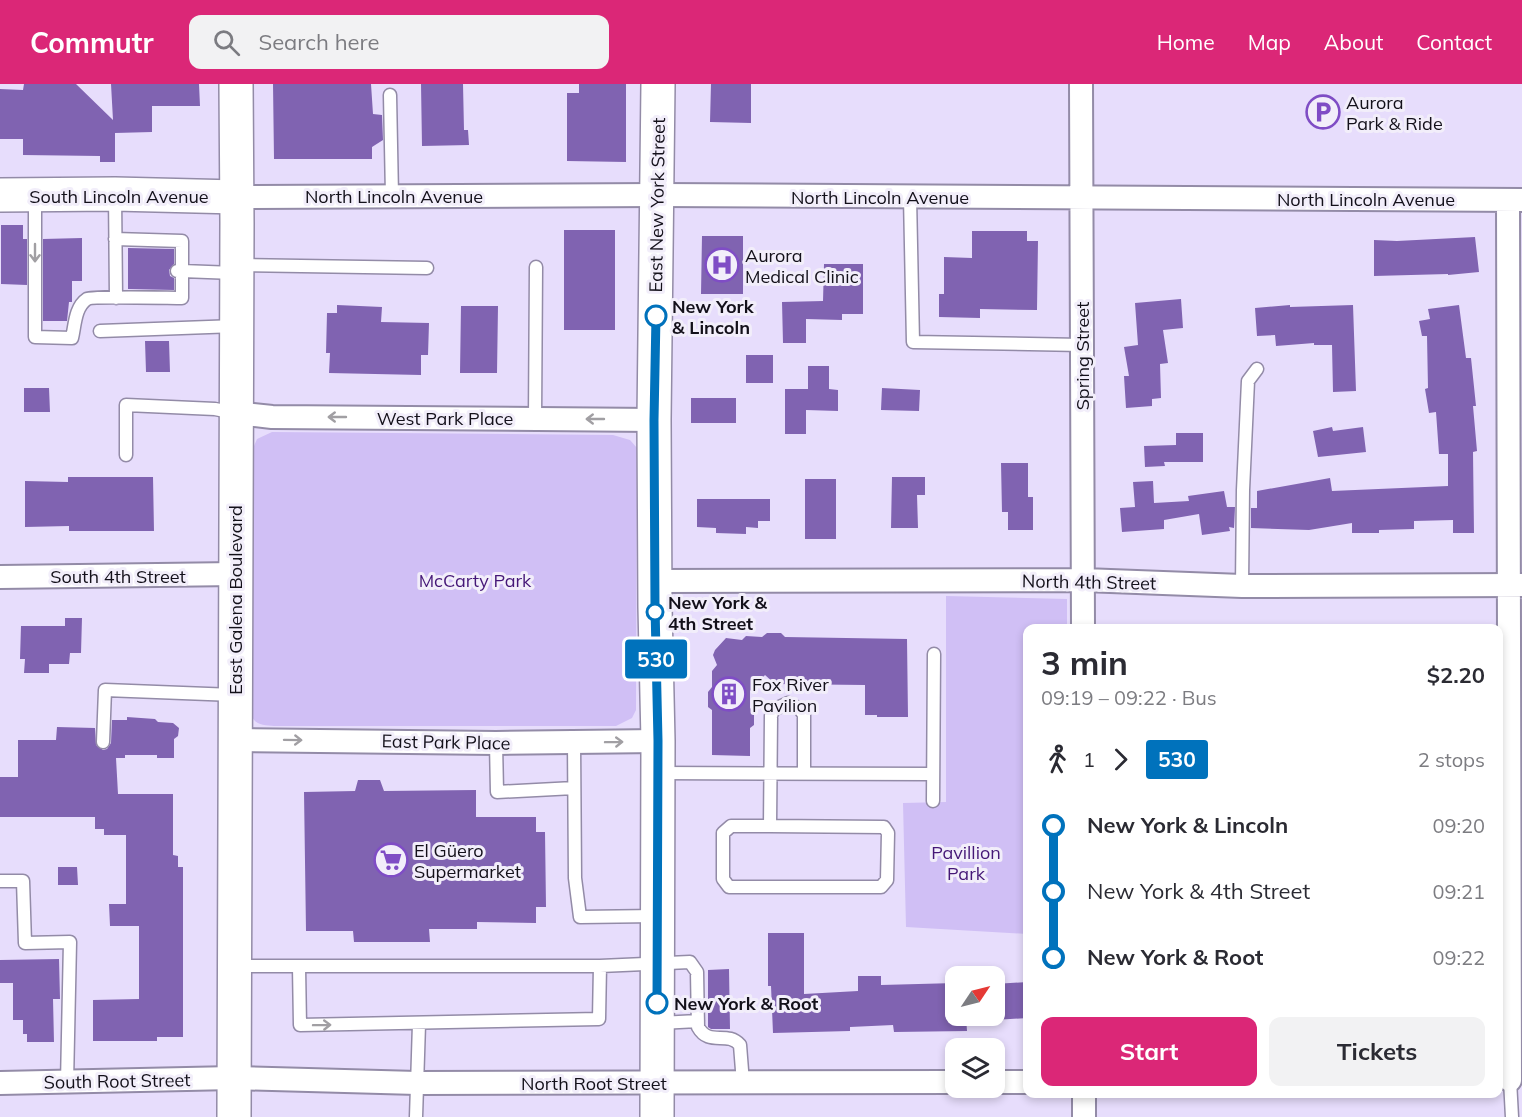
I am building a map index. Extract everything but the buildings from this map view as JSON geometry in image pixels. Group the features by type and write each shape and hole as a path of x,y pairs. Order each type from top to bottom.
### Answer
{"main road":[{"name":"East Galena Boulevard","path":"234,1117 236,84"},
{"name":"East New York Street","path":"657,1117 658,741 654,420 658,84"},
{"name":"South Lincoln Avenue","path":"0,195 115,194 237,197"}],"street":[{"name":"Spring Street","path":"1081,84 1083,624"},
{"name":"North Lincoln Avenue","path":"237,197 658,195 1515,200"},
{"path":"1510,1080 1515,775 1515,200"},
{"name":"West Park Place","path":"236,413 272,417 654,420"},
{"name":"South 4th Street","path":"0,577 236,574"},
{"name":"North 4th Street","path":"655,580 1084,580 1242,586 1516,585"},
{"name":"East Park Place","path":"235,740 496,743 658,741"},
{"name":"South Root Street","path":"0,1083 233,1078"},
{"name":"North Root Street","path":"233,1078 417,1083 945,1082"},
{"path":"1005,1082 1023,1082"},
{"path":"1084,1098 1084,1117"}],"lane":[{"path":"390,95 392,196"},
{"path":"115,194 116,239 122,267 116,298"},
{"path":"35,195 35,337 72,338 78,309 85,300 93,296 182,298 179,271 182,241 116,239"},
{"path":"909,197 913,342 1082,345"},
{"path":"535,419 536,267"},
{"path":"179,271 428,268"},
{"path":"100,331 237,326"},
{"path":"1242,586 1243,490 1248,381 1257,369"},
{"path":"126,454 126,405 215,409 236,413"},
{"path":"933,801 934,654"},
{"path":"103,742 105,690 235,695"},
{"path":"770,826 771,716 773,710 788,703 800,709 804,715 804,773"},
{"path":"574,742 575,878 580,917 657,916"},
{"path":"496,743 496,792 574,788"},
{"path":"658,773 932,774"},
{"path":"730,826 770,826 884,827 888,832 887,879 881,887 729,887 723,879 723,833 730,826"},
{"path":"0,881 23,881 26,943 70,942 67,1083"},
{"path":"234,966 600,966 690,962 697,972 698,1021 702,1034 709,1038 732,1039 740,1045 743,1083"},
{"path":"299,967 300,1025 599,1019 600,966"},
{"path":"657,1023 698,1021"},
{"path":"416,1117 419,1024"},
{"path":"1510,1080 1514,1116"}],"green space":[{"name":"McCarty Park","path":"272,432 613,435 630,440 637,448 636,710 632,718 616,726 274,726 263,725 254,720 251,713 254,446 257,439"},
{"name":"Pavillion Park","path":"946,596 1067,599 1067,624 1023,624 1023,934 906,927 903,803 946,802"}],"bus line":[{"name":"530","path":"656,316 654,420 658,741 657,1003"}],"place":[{"name":"Aurora Park & Ride","path":"1323,112"},
{"name":"Aurora Medical Clinic","path":"722,265"},
{"name":"New York & Lincoln","path":"656,316"},
{"name":"New York & 4th Street","path":"655,612"},
{"name":"Fox River Pavilion","path":"729,694"},
{"name":"El Güero Supermarket","path":"391,860"},
{"name":"New York & Root","path":"657,1003"}]}
